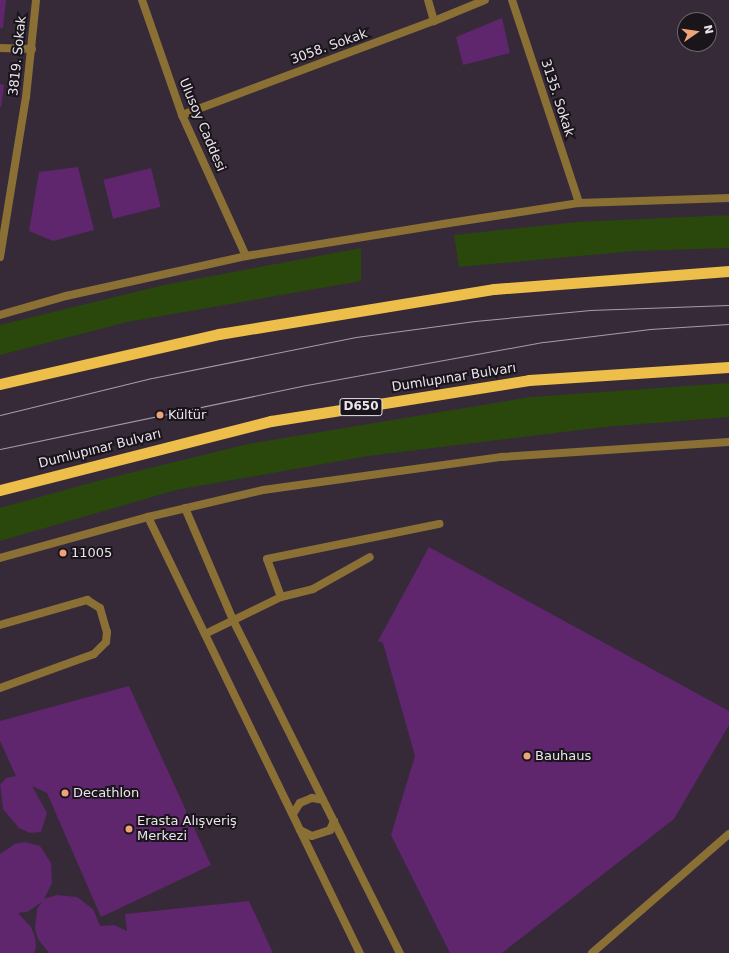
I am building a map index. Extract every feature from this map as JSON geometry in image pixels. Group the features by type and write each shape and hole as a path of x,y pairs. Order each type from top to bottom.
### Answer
{"highway":[{"path":"0,384 219,334 486,290 729,271"},
{"name":"Dumlupınar Bulvarı","path":"0,490 271,421 529,380 729,367"}],"street":[{"name":"3819. Sokak","path":"0,257 32,49 36,0"},
{"name":"Ulusoy Caddesi","path":"142,0 182,115 246,256"},
{"path":"428,0 434,21"},
{"name":"3058. Sokak","path":"182,115 434,21 485,0"},
{"name":"3135. Sokak","path":"512,0 579,203"},
{"path":"0,48 32,49"},
{"path":"0,315 66,296 246,256 579,203 729,198"},
{"path":"0,558 148,517 263,490 502,457 729,442"},
{"path":"185,508 233,620 400,953"},
{"path":"148,517 360,953"},
{"path":"281,597 267,559 439,524"},
{"path":"205,634 281,597 313,589 370,557"},
{"path":"0,624 87,600 100,608 107,632 106,642 94,654 0,688"},
{"path":"293,814 300,803 312,798 323,800"},
{"path":"300,830 312,836 330,830 334,821"},
{"path":"592,953 729,834"}],"green space":[{"path":"729,215 729,248 634,251 459,267 454,235 577,222"},
{"path":"361,248 361,281 127,322 0,355 0,325 164,285"},
{"path":"729,383 729,417 604,427 368,456 176,490 0,541 0,508 101,480 248,444 531,397"}],"building":[{"path":"0,0 6,0 3,28 0,28"},
{"path":"502,18 510,53 463,65 456,37"},
{"path":"0,84 4,85 1,107 0,107"},
{"path":"78,167 94,230 53,241 29,231 39,172"},
{"path":"151,168 161,207 113,219 103,180"},
{"path":"429,547 729,711 729,725 674,819 502,953 450,953 391,835 415,756 383,643 378,641"},
{"name":"Erasta Alışveriş Merkezi","path":"129,686 211,865 101,917 47,793 32,786 47,813 41,832 30,833 19,828 3,809 0,782 1,784 6,778 16,776 0,741 0,721"},
{"path":"25,842 40,846 51,863 52,883 44,899 57,895 77,897 93,909 100,926 114,925 127,931 125,914 249,901 273,953 49,953 38,939 35,929 37,909 42,902 27,912 18,913 31,927 35,937 36,947 34,953 0,953 0,854 15,844"}],"tram line":[{"path":"0,415 152,378 356,337 475,321 590,310 729,305"},
{"path":"0,449 301,386 544,342 650,329 729,324"}],"place":[{"name":"Kültür","path":"160,415"},
{"name":"11005","path":"63,553"},
{"name":"Bauhaus","path":"527,756"},
{"name":"Decathlon","path":"65,793"},
{"name":"Erasta Alışveriş Merkezi","path":"129,829"}]}
